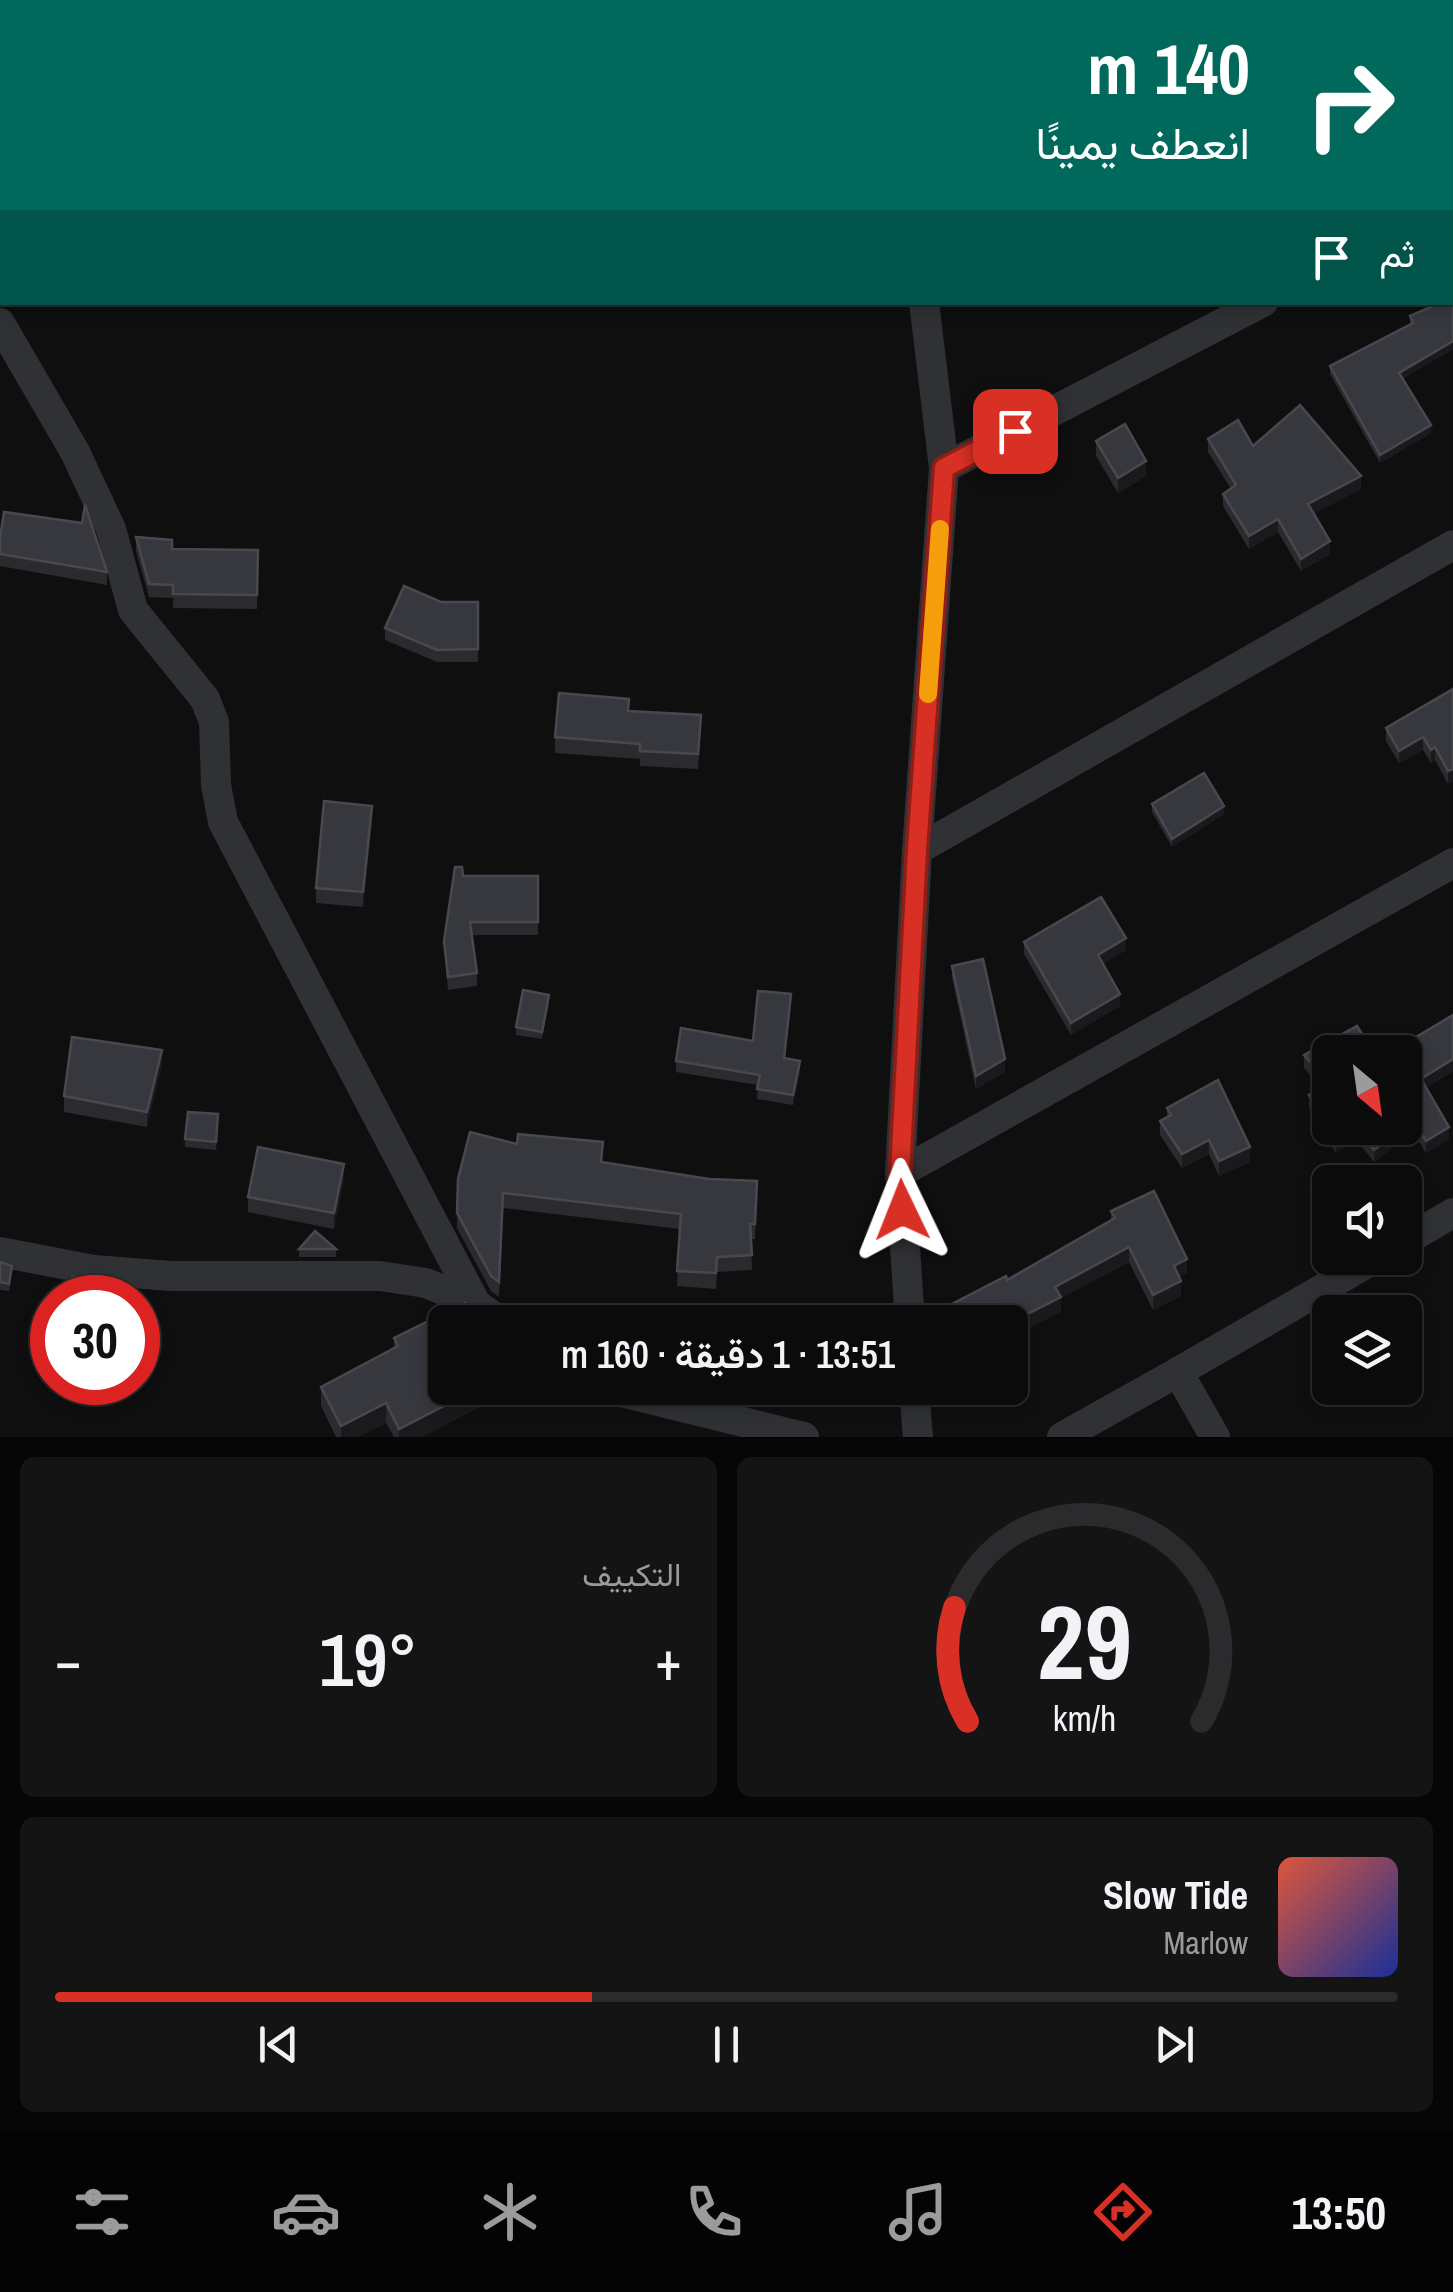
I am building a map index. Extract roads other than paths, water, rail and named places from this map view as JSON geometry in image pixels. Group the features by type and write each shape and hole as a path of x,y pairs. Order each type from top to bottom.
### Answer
{"street":[{"path":"909,1305 900,1173 917,850 944,468 924,305"},
{"path":"944,468 1257,305"},
{"path":"0,323 76,452 110,529 134,610 205,699 214,722 216,786 223,822 476,1304"},
{"path":"917,850 1453,545"},
{"path":"900,1173 1453,863"},
{"path":"1422,1231 1453,1213"},
{"path":"0,1252 94,1270 171,1276 380,1276 426,1282 476,1304"},
{"path":"1062,1437 1346,1275"},
{"path":"1178,1372 1214,1437"},
{"path":"674,1405 804,1437"},
{"path":"915,1405 918,1437"}]}
